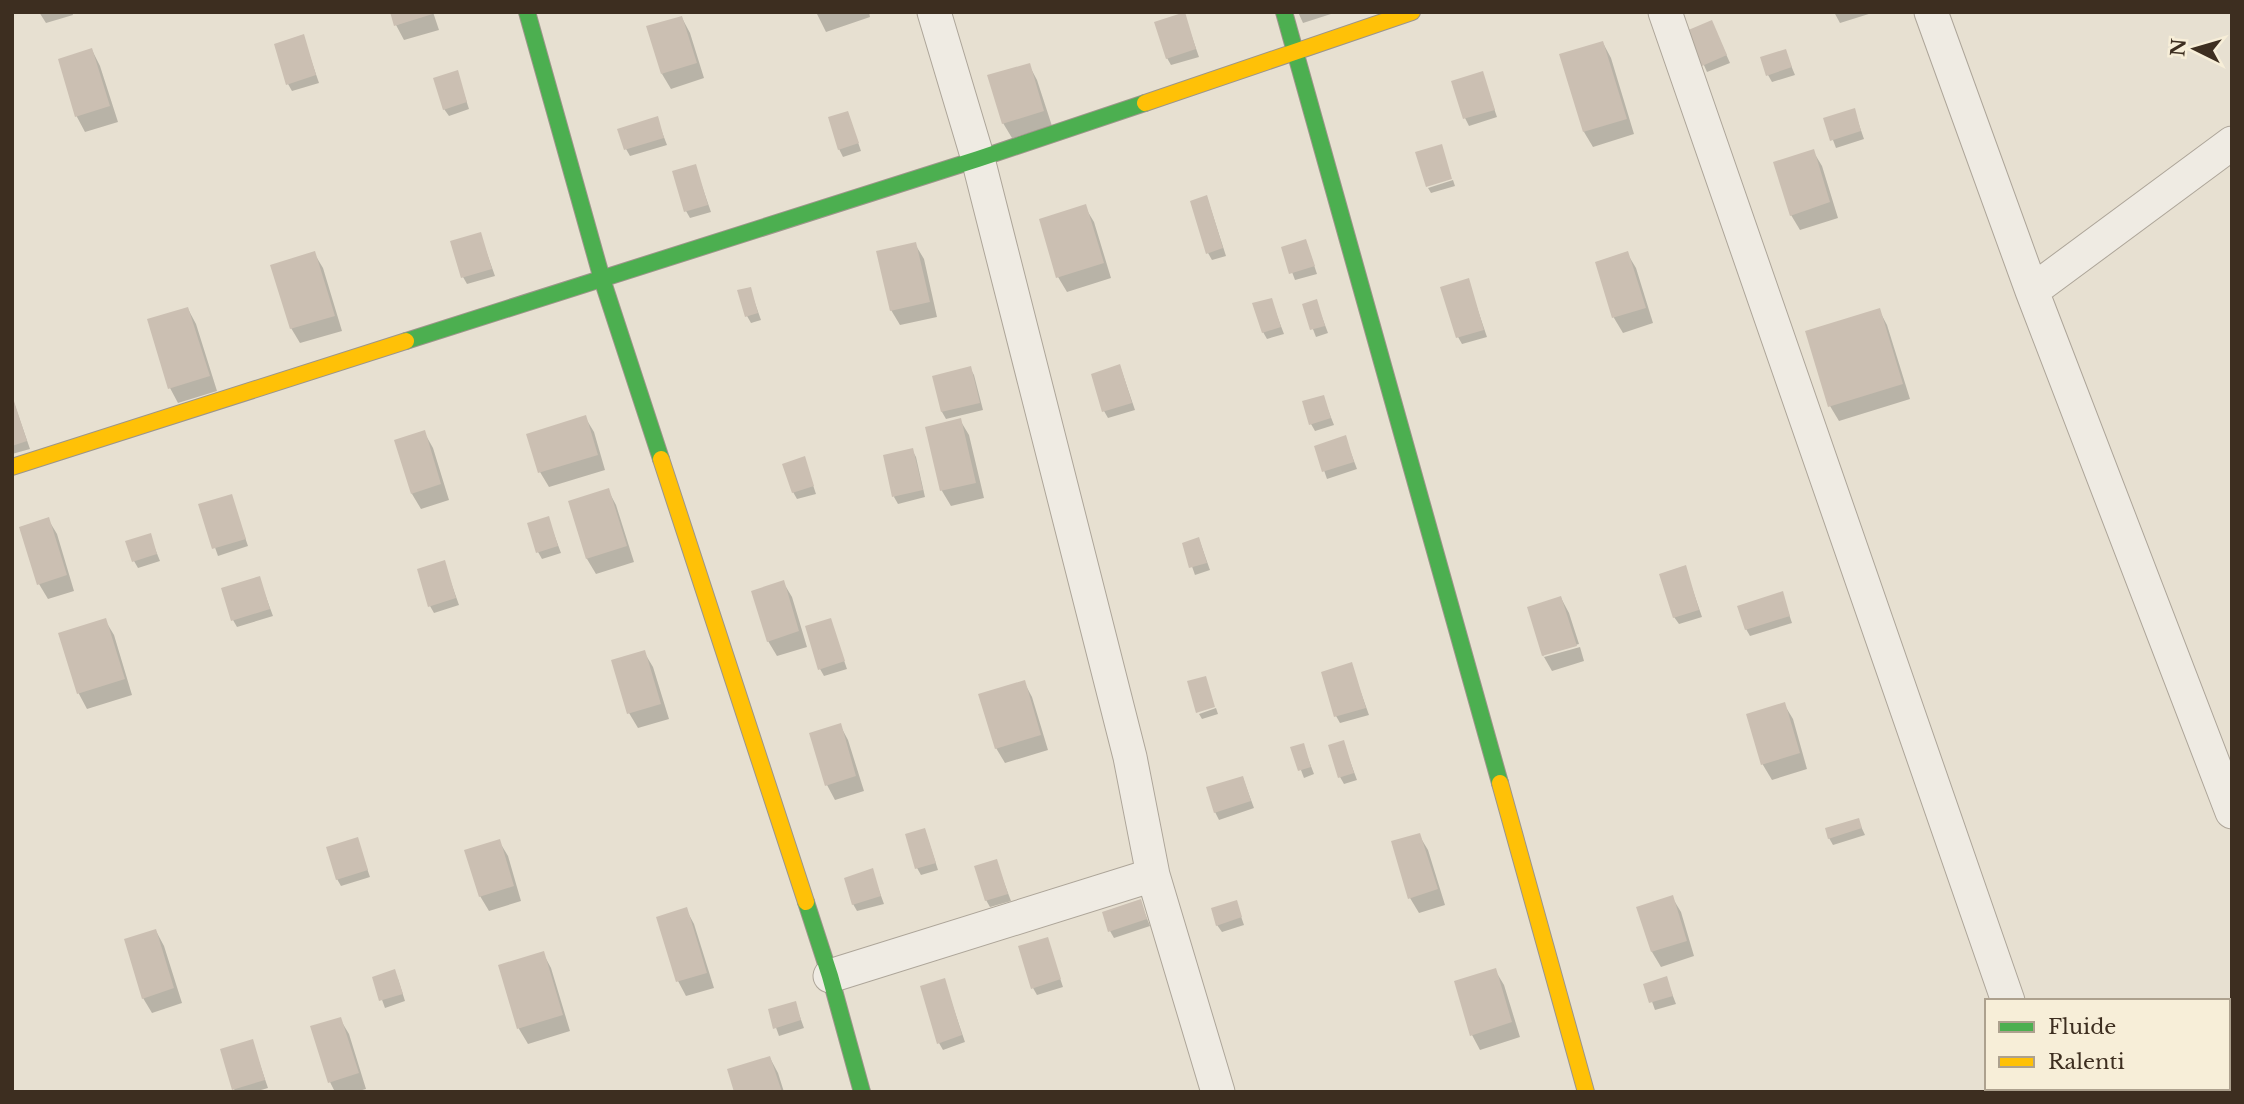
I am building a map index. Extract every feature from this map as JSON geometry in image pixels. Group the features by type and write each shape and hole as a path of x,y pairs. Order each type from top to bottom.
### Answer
{"street":[{"path":"527,12 602,279 830,976 862,1092"},
{"path":"934,12 978,159 1130,757 1153,875 1218,1092"},
{"path":"1284,12 1587,1092"},
{"path":"12,467 978,159 1412,12"},
{"path":"1665,12 1877,616 2007,999"},
{"path":"1931,12 2032,291 2232,812"},
{"path":"2032,291 2232,142"},
{"path":"830,976 1153,875"}],"building":[{"path":"390,12 436,12 436,13 394,26"},
{"path":"1185,12 1196,49 1166,59 1154,22"},
{"path":"682,16 697,63 661,74 646,26"},
{"path":"1712,20 1727,55 1702,66 1686,31"},
{"path":"304,34 316,75 286,85 274,44"},
{"path":"1603,41 1627,119 1583,132 1559,54"},
{"path":"92,48 110,106 75,117 58,59"},
{"path":"1786,49 1792,67 1766,76 1760,57"},
{"path":"1030,63 1044,111 1002,124 987,75"},
{"path":"458,70 467,102 443,110 433,78"},
{"path":"1483,71 1495,110 1463,119 1451,81"},
{"path":"1855,108 1861,131 1830,141 1823,118"},
{"path":"848,111 859,143 838,150 828,117"},
{"path":"658,116 664,138 624,150 617,129"},
{"path":"1442,144 1452,179 1426,187 1415,152"},
{"path":"1814,149 1830,202 1790,216 1773,162"},
{"path":"696,164 708,205 684,212 672,171"},
{"path":"1207,195 1223,248 1206,254 1190,201"},
{"path":"1086,204 1104,263 1056,278 1039,219"},
{"path":"481,232 492,269 461,278 450,241"},
{"path":"1306,239 1315,266 1289,274 1281,247"},
{"path":"916,242 930,302 890,311 876,251"},
{"path":"315,251 335,316 290,329 270,265"},
{"path":"1628,251 1646,308 1612,318 1595,262"},
{"path":"1469,278 1484,330 1456,338 1440,287"},
{"path":"751,287 758,313 745,317 737,290"},
{"path":"1272,298 1281,327 1262,333 1252,303"},
{"path":"1317,299 1325,326 1310,330 1302,304"},
{"path":"188,307 210,376 168,389 147,319"},
{"path":"1880,308 1903,384 1828,407 1805,331"},
{"path":"1120,364 1132,403 1102,412 1091,374"},
{"path":"971,366 980,403 941,412 932,376"},
{"path":"12,395 27,441 12,446"},
{"path":"1324,395 1331,418 1309,425 1302,401"},
{"path":"586,415 598,455 538,473 526,434"},
{"path":"961,418 976,483 940,491 925,427"},
{"path":"425,430 441,484 411,494 394,440"},
{"path":"1346,435 1354,462 1322,472 1314,446"},
{"path":"913,448 923,490 892,497 883,455"},
{"path":"805,456 814,486 792,493 782,464"},
{"path":"609,488 627,546 586,559 568,501"},
{"path":"232,494 246,539 212,549 198,504"},
{"path":"549,516 558,546 536,553 527,523"},
{"path":"49,517 67,575 37,585 19,527"},
{"path":"151,533 157,554 132,562 125,541"},
{"path":"1199,537 1207,563 1189,568 1182,543"},
{"path":"445,560 456,598 428,607 417,569"},
{"path":"1686,565 1699,610 1673,618 1659,574"},
{"path":"260,576 270,609 231,621 221,588"},
{"path":"784,580 799,631 767,642 751,591"},
{"path":"1783,591 1790,616 1745,630 1737,606"},
{"path":"1561,596 1577,646 1542,656 1527,607"},
{"path":"106,618 125,679 77,694 58,633"},
{"path":"831,618 845,661 818,670 805,626"},
{"path":"645,650 661,704 627,714 611,660"},
{"path":"1352,662 1366,708 1334,717 1321,672"},
{"path":"1206,676 1215,707 1196,713 1187,681"},
{"path":"1025,680 1041,735 995,749 978,694"},
{"path":"1785,702 1800,753 1761,765 1746,714"},
{"path":"841,723 856,776 825,786 809,733"},
{"path":"1344,740 1354,773 1338,778 1328,745"},
{"path":"1304,743 1311,767 1298,771 1290,747"},
{"path":"1243,776 1251,801 1214,813 1206,787"},
{"path":"1859,818 1862,828 1828,839 1825,828"},
{"path":"925,828 936,863 915,869 905,834"},
{"path":"1420,833 1438,889 1408,899 1391,841"},
{"path":"358,837 368,870 336,880 326,847"},
{"path":"500,839 514,886 479,897 464,850"},
{"path":"997,859 1008,894 985,901 974,866"},
{"path":"873,868 881,896 852,905 844,878"},
{"path":"1673,895 1687,941 1651,952 1636,907"},
{"path":"1141,899 1147,919 1108,932 1102,912"},
{"path":"1237,900 1242,917 1216,926 1211,908"},
{"path":"687,907 707,973 676,982 656,917"},
{"path":"156,929 174,988 142,999 124,939"},
{"path":"1048,937 1061,979 1031,989 1018,946"},
{"path":"544,951 563,1015 517,1029 498,965"},
{"path":"1496,968 1512,1022 1470,1036 1454,981"},
{"path":"395,969 403,994 379,1001 372,977"},
{"path":"1667,976 1673,996 1649,1003 1643,984"},
{"path":"945,978 962,1035 937,1044 920,986"},
{"path":"796,1001 801,1020 773,1029 768,1009"},
{"path":"341,1017 359,1073 328,1083 310,1026"},
{"path":"253,1039 265,1080 232,1090 220,1049"},
{"path":"770,1056 782,1092 734,1092 727,1069"}],"traffic: fast":[{"path":"527,12 602,279 661,459"},
{"path":"1284,12 1500,783"},
{"path":"406,341 978,159 1145,103"},
{"path":"806,902 830,976 862,1092"}],"traffic: slow":[{"path":"1145,103 1412,12"},
{"path":"12,467 406,341"},
{"path":"661,459 806,902"},
{"path":"1500,783 1586,1092"}]}
